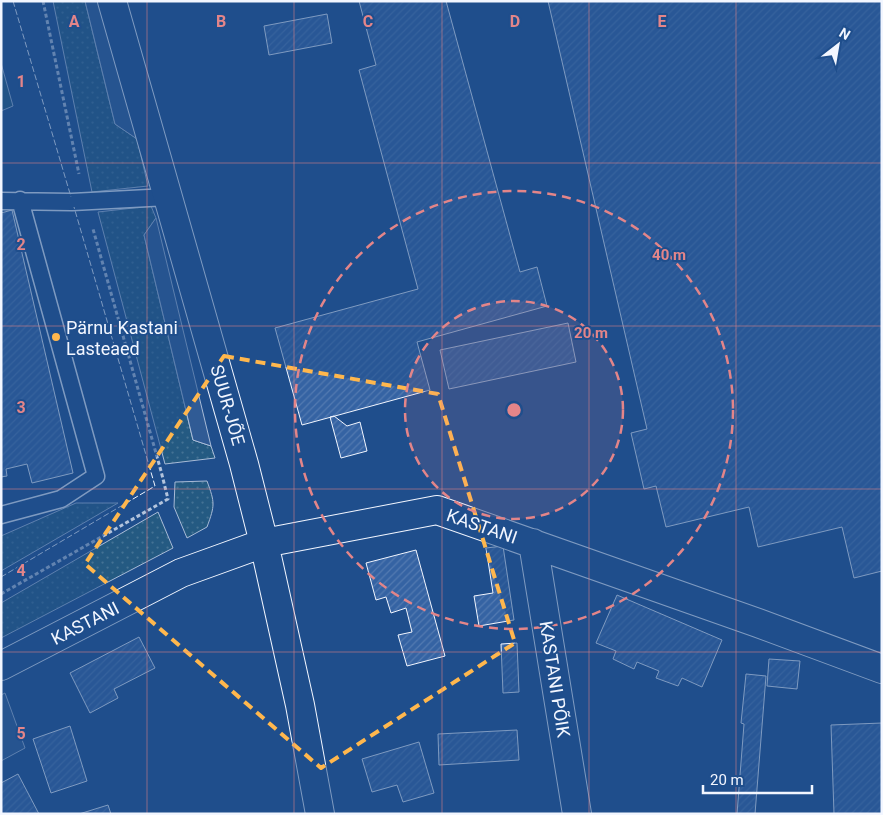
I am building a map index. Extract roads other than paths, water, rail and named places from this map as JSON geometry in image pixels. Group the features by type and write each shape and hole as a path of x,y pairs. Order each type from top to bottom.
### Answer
{"street":[{"name":"SUUR-JÕE","path":"112,1 244,464 264,543 300,705 320,814"},
{"name":"KASTANI","path":"1,666 181,573 264,543 437,510 882,669"},
{"name":"KASTANI PÕIK","path":"533,543 577,814"}],"lane":[{"path":"1,201 85,202 168,197"},
{"path":"1,514 62,499 96,476 20,200"}],"place":[{"name":"Pärnu Kastani Lasteaed","path":"56,337"}]}
